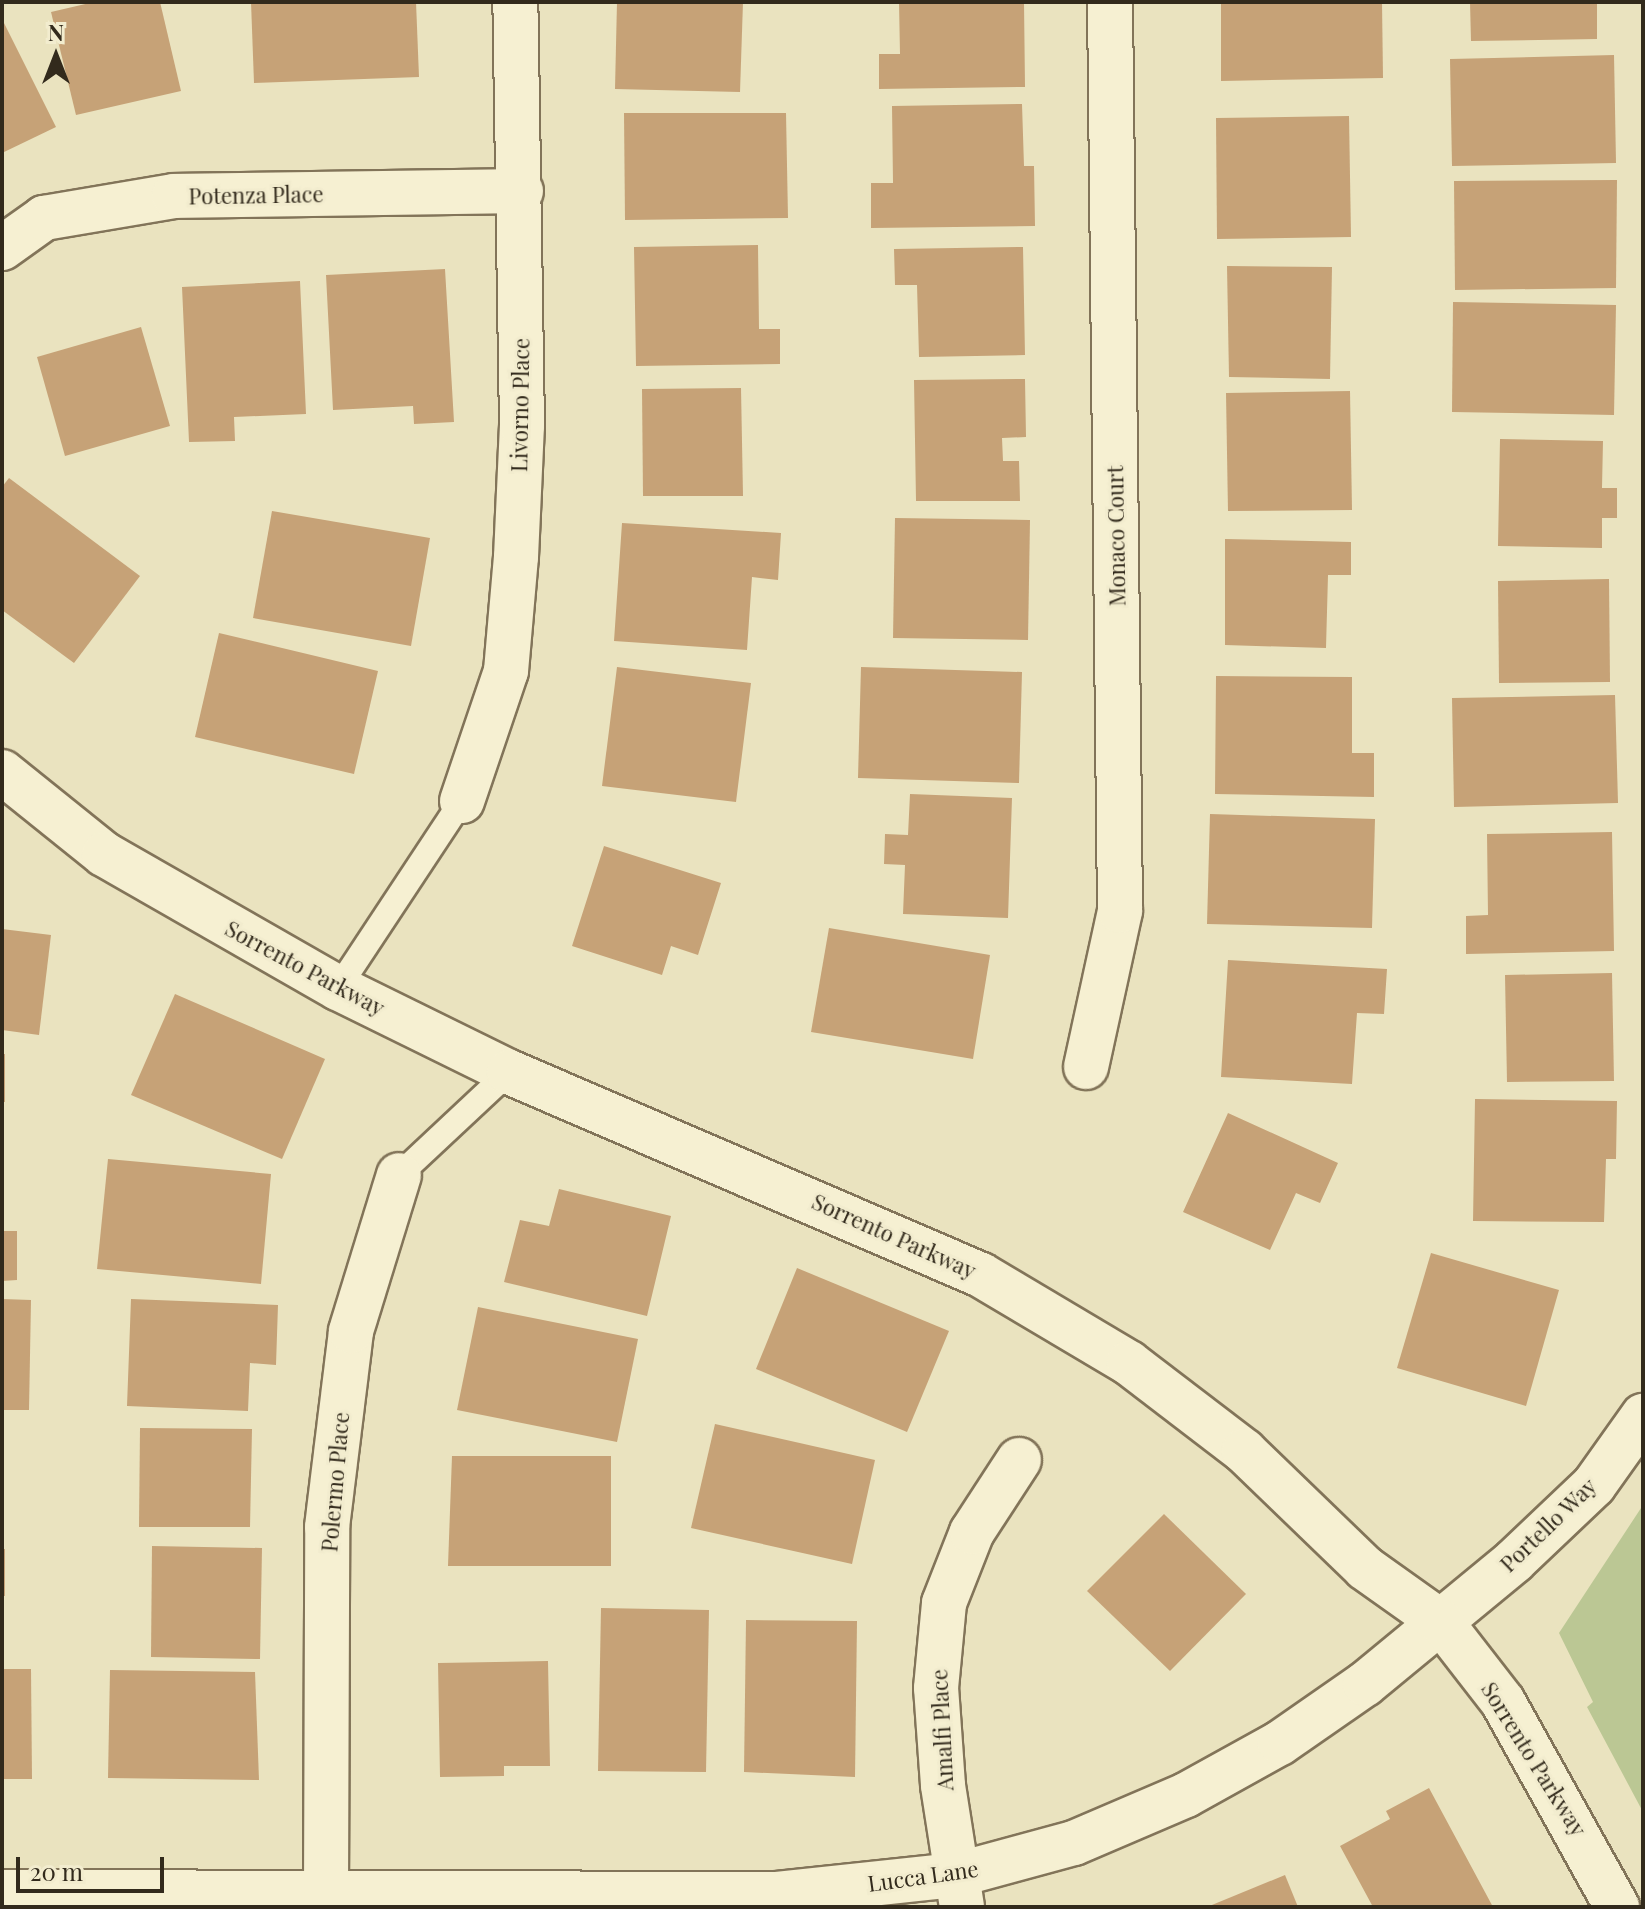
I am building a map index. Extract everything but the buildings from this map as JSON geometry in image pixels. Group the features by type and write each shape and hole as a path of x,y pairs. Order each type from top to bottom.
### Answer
{"street":[{"name":"Livorno Place","path":"462,801 506,671 522,426 521,191 515,2"},
{"name":"Monaco Court","path":"1086,1067 1120,911 1110,2"},
{"name":"Potenza Place","path":"2,248 44,218 174,196 521,191"},
{"name":"Sorrento Parkway","path":"2,772 104,854 338,988 509,1072 891,1233 1067,1322 1244,1451 1365,1568 1441,1622 1503,1702 1617,1907"},
{"name":"Polermo Place","path":"326,1892 327,1527 351,1331 399,1175"},
{"name":"Portello Way","path":"1441,1622 1594,1485 1643,1416"},
{"name":"Amalfi Place","path":"959,1891 936,1688 944,1603 972,1532 1019,1460"},
{"name":"Lucca Lane","path":"2,1892 777,1894 959,1891 1186,1795 1280,1743 1441,1622"}],"lane":[{"path":"338,988 462,801"},
{"path":"399,1175 509,1072"}],"green space":[{"path":"1643,1505 1643,1812 1587,1707 1593,1702 1559,1633"}]}
